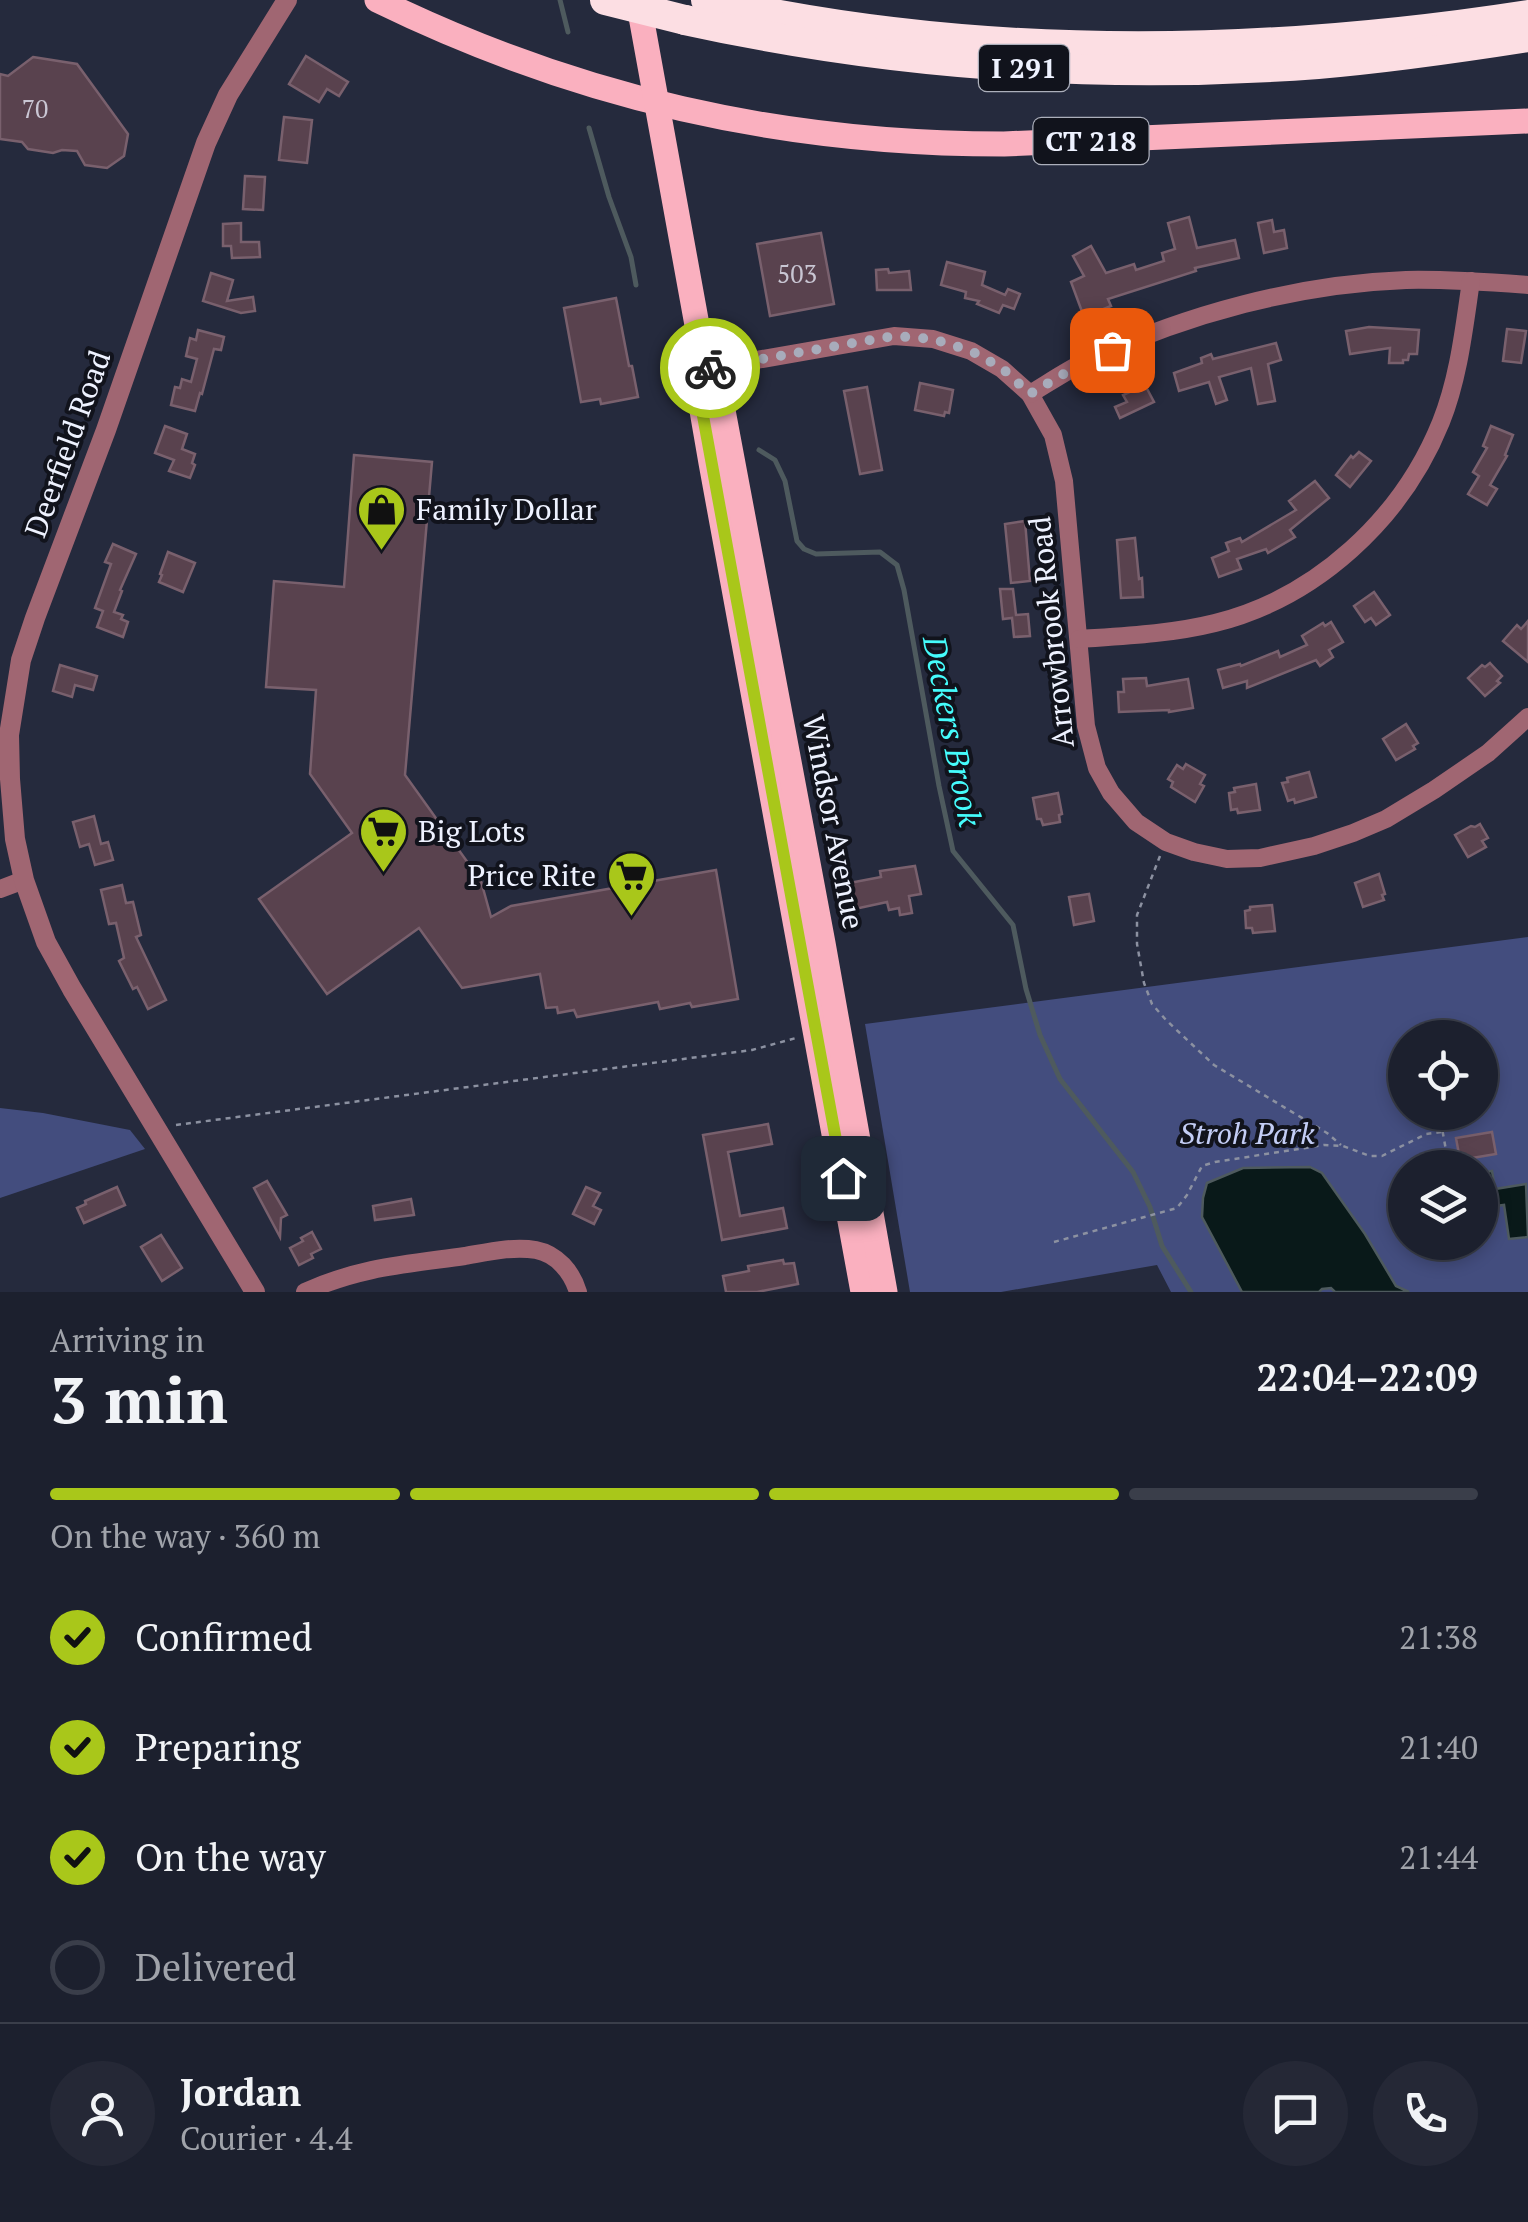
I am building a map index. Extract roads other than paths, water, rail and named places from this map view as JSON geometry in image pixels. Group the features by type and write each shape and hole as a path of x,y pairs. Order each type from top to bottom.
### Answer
{"highway":[{"name":"I 291","path":"605,0 696,10 826,48 917,60 1102,71 1288,66 1528,15"},
{"path":"1364,47 1408,23 1528,1"},
{"name":"I 291","path":"1364,47 1528,37"},
{"path":"1364,47 1432,57 1528,48"}],"main road":[{"path":"377,0 509,56 657,104"},
{"name":"Windsor Avenue","path":"638,0 705,369 701,405 728,497 859,1209 864,1292"},
{"name":"CT 218","path":"657,104 795,131 956,144 1060,143 1528,121"},
{"name":"Windsor Avenue","path":"859,1209 885,1292"}],"street":[{"name":"Deerfield Road","path":"255,1292 46,942 24,880 15,840 9,735 21,660 206,143 228,95 287,0"},
{"path":"1030,394 1087,360 1163,329 1246,302 1335,286 1404,280 1528,285"},
{"path":"1078,639 1216,623 1288,596 1379,523 1416,473 1441,422 1458,363 1471,281"},
{"name":"Arrowbrook Road","path":"705,369 894,336 933,339 971,351 1002,368 1030,394 1053,435 1064,481 1086,726 1097,768 1111,793 1136,822 1166,842 1227,858 1260,858 1353,833 1386,819 1434,790 1488,753 1528,717"},
{"path":"0,889 24,880"},
{"path":"305,1292 367,1269 506,1250 538,1250 563,1263 578,1292"}],"waterway":[{"name":"Deckers Brook","path":"560,0 568,32"},
{"name":"Deckers Brook","path":"589,128 631,257 636,285"},
{"name":"Deckers Brook","path":"759,450 775,460 785,481 797,541 804,549 816,554 880,552 897,565 953,851 1013,925 1040,1035 1060,1079 1133,1172 1150,1207 1162,1246 1191,1292"}],"place":[{"name":"Family Dollar","path":"381,552"},
{"name":"Big Lots","path":"383,874"},
{"name":"Price Rite","path":"631,918"}],"park label":[{"name":"Stroh Park","path":"1247,1134"}]}
